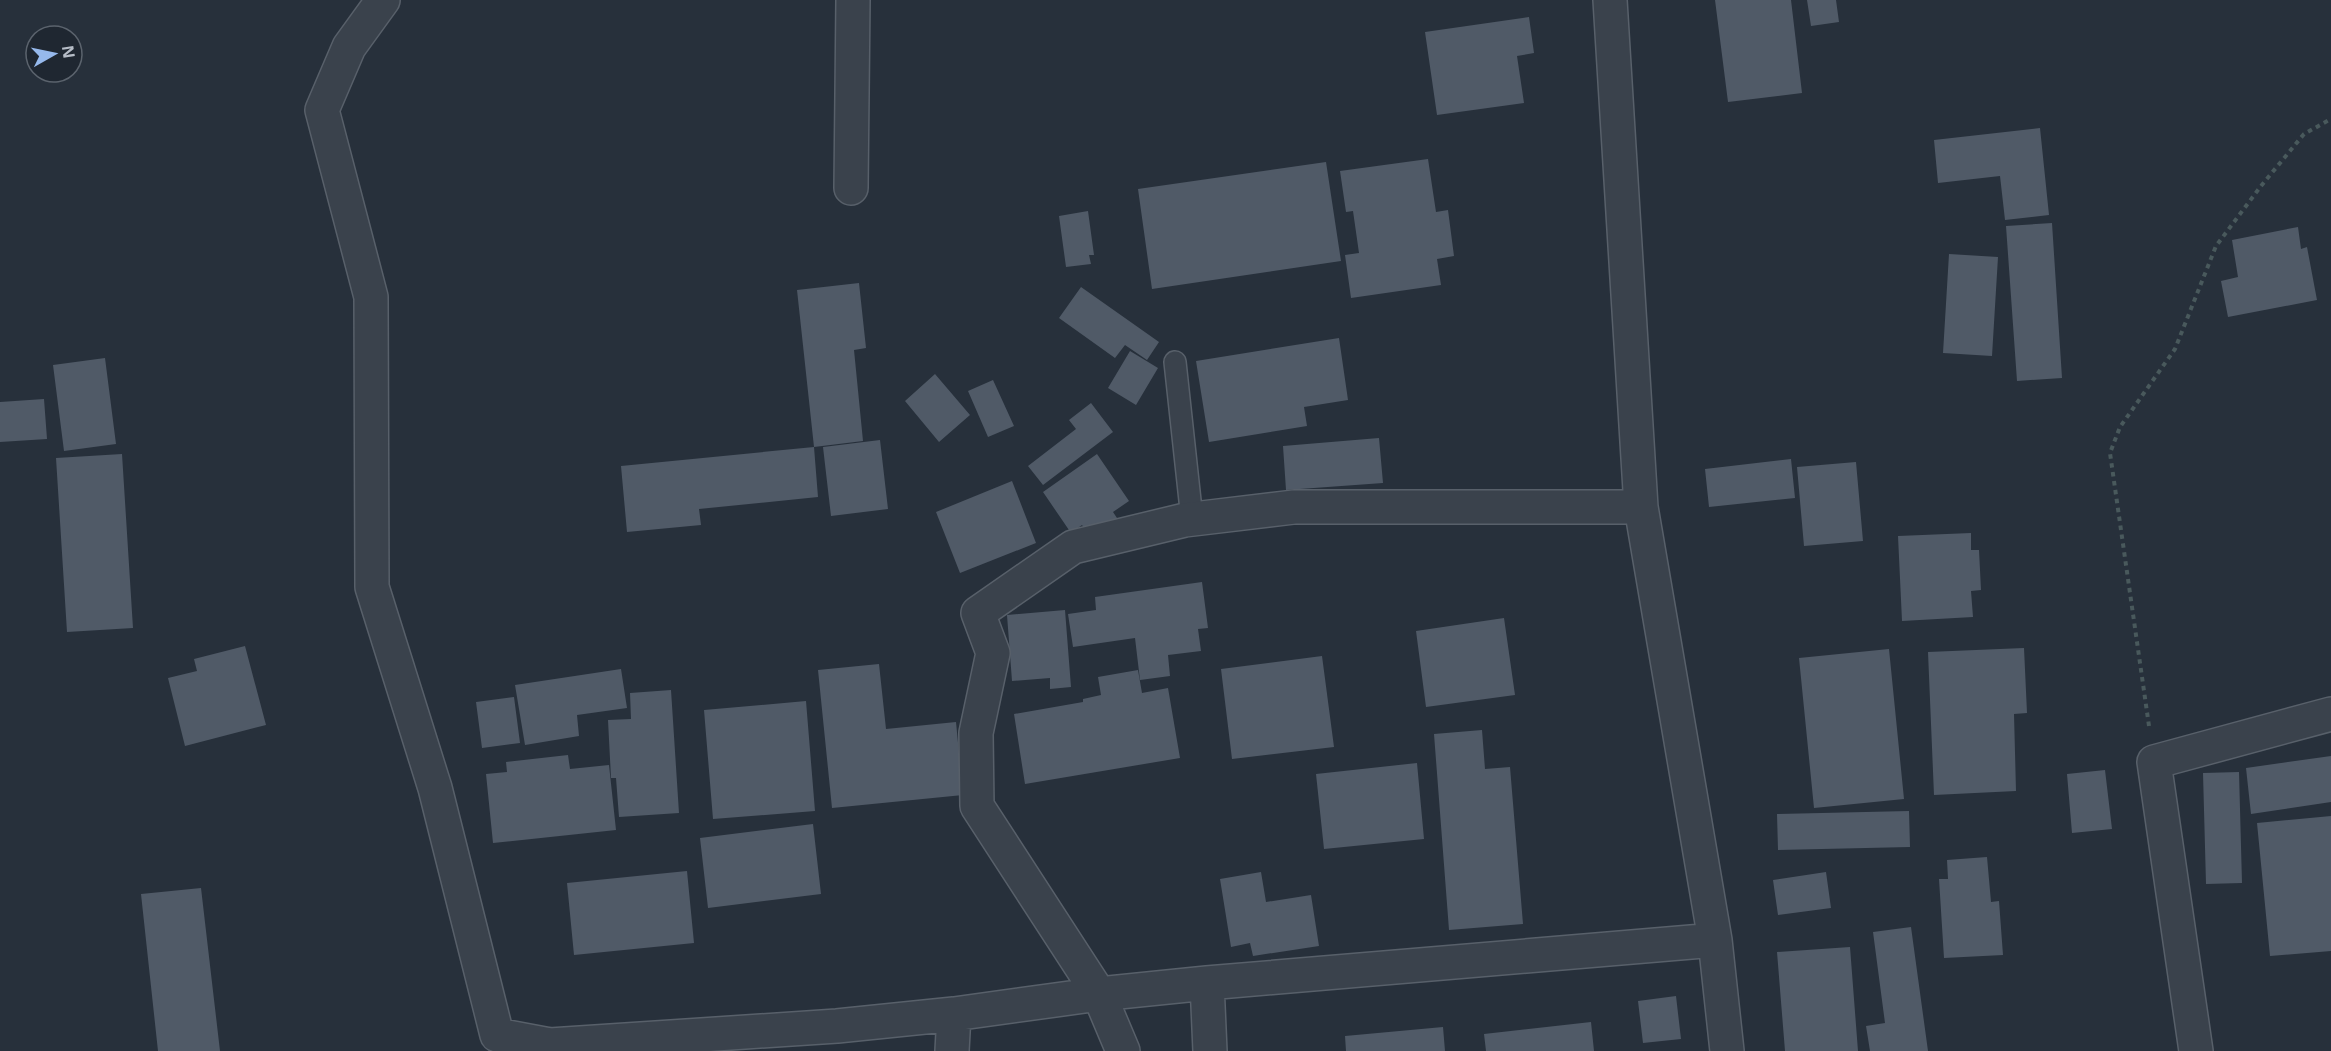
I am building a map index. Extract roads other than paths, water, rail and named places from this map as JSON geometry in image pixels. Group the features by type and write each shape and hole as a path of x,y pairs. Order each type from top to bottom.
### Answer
{"street":[{"path":"383,0 349,47 322,110 371,297 372,587 435,788 497,1035 550,1045 825,1027 954,1014 1099,994 1206,983 1715,940"},
{"path":"851,188 853,0"},
{"path":"1610,0 1641,507 1715,940 1727,1051"},
{"path":"1123,1051 1099,994 977,806 976,733 993,653 978,613 1073,547 1192,519 1294,507 1641,507"},
{"path":"2196,1051 2154,762 2331,714"},
{"path":"1206,983 1210,1051"},
{"path":"952,1051 954,1014"}],"lane":[{"path":"1175,362 1192,519"}]}
